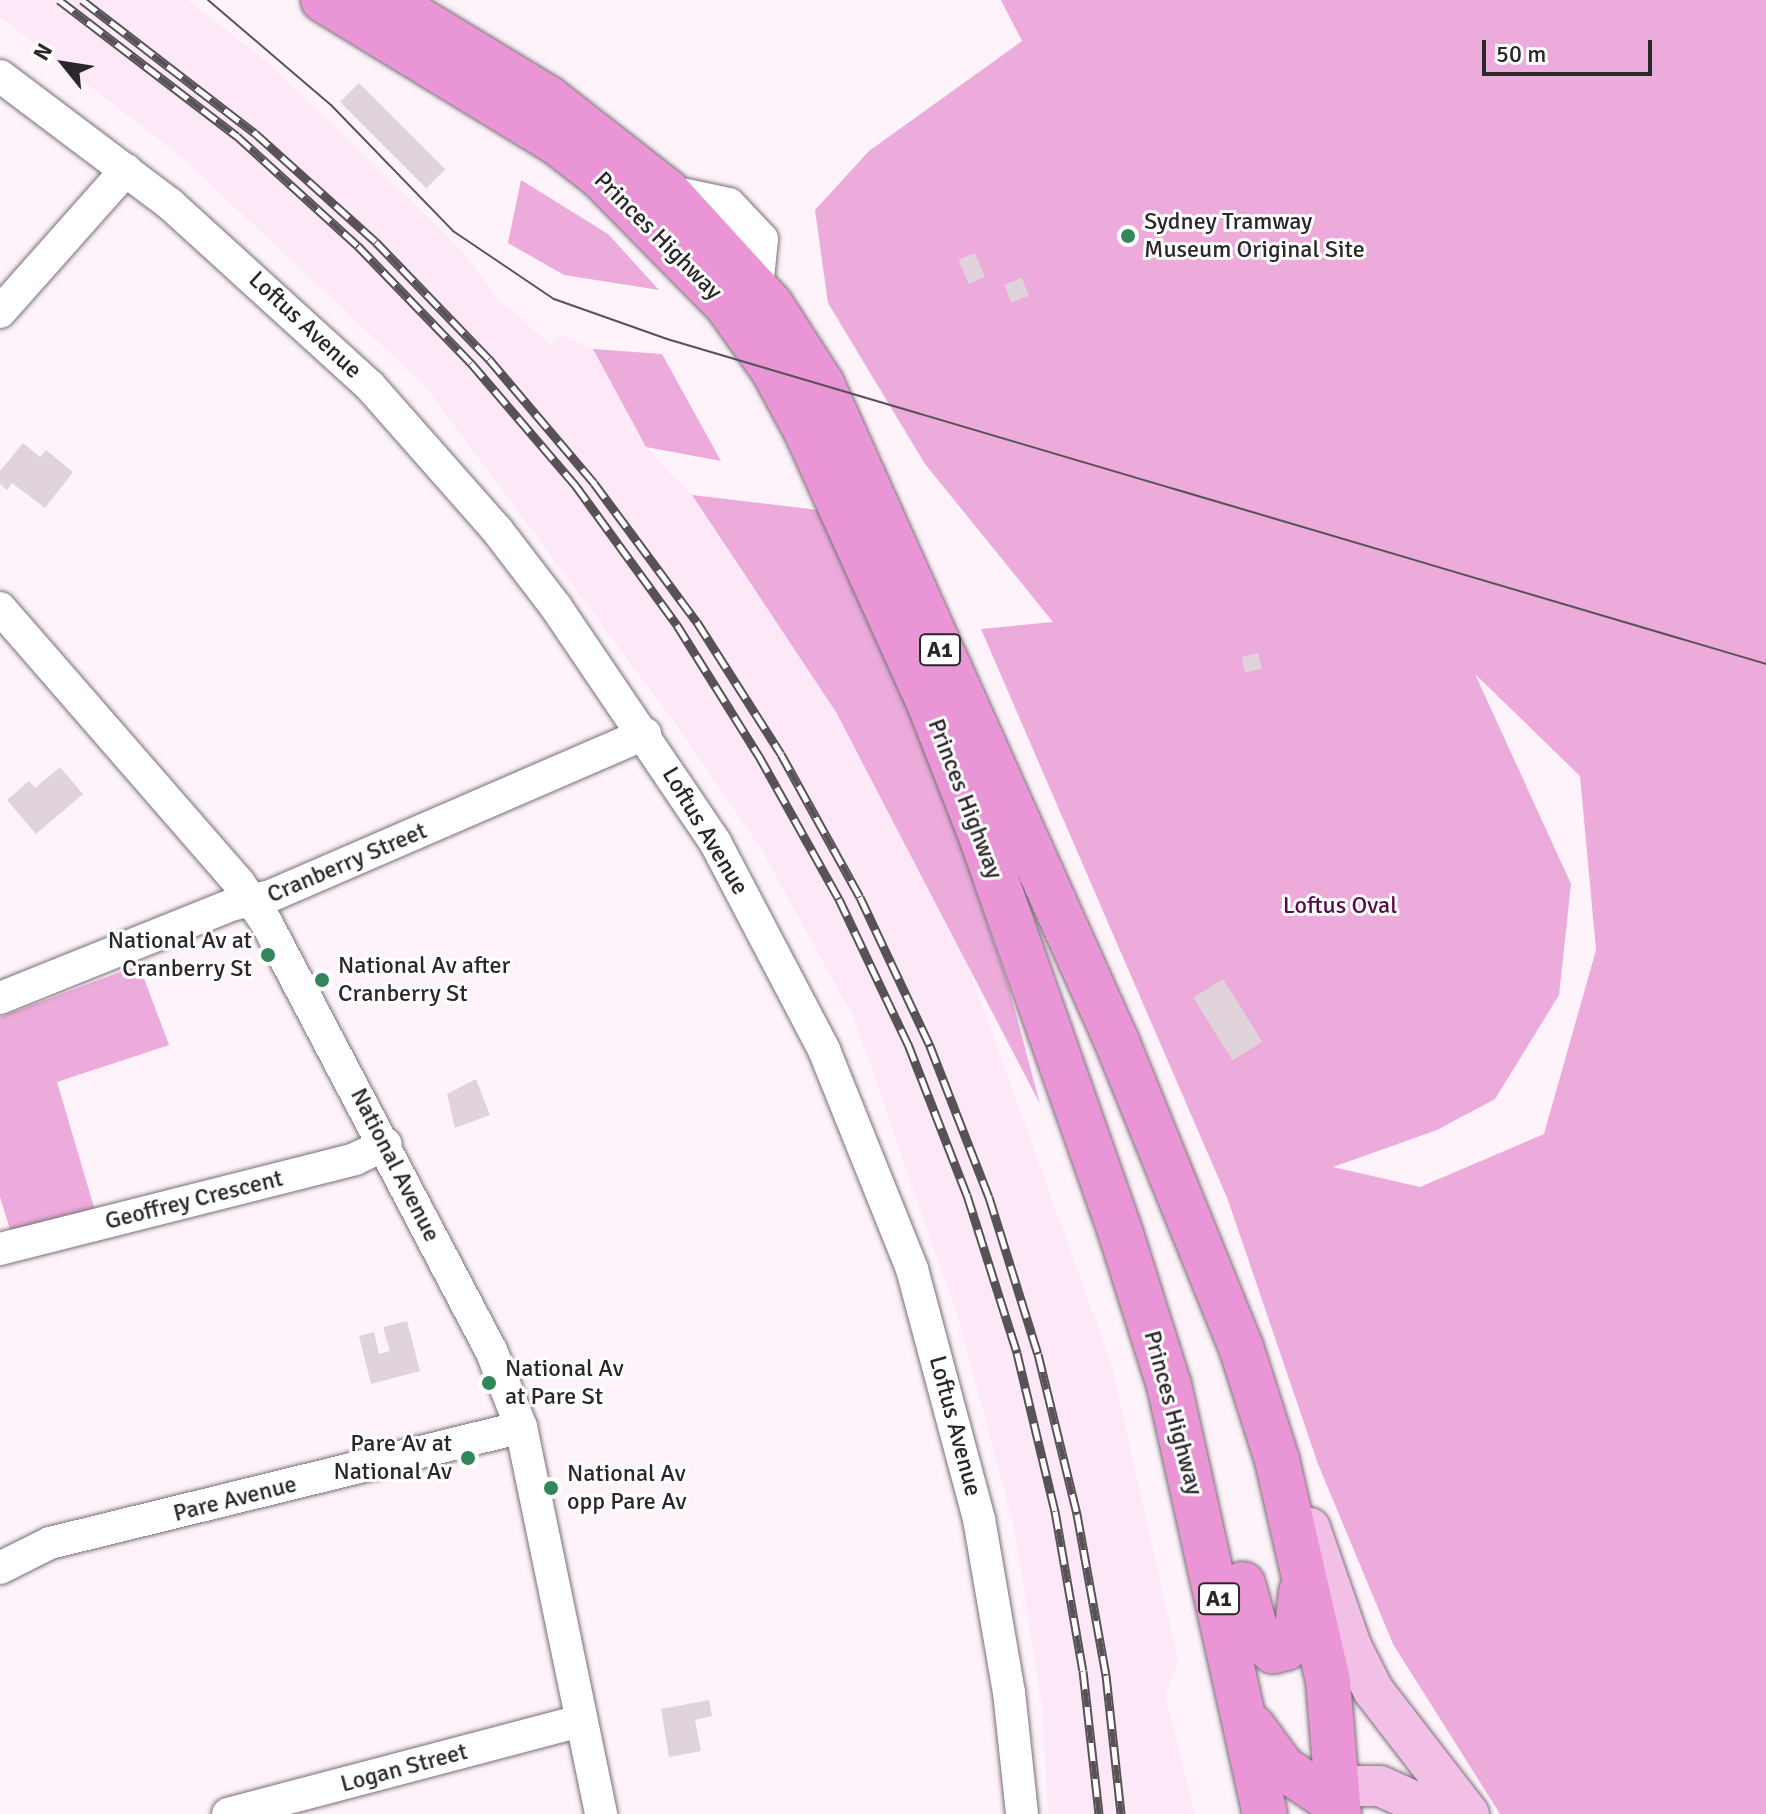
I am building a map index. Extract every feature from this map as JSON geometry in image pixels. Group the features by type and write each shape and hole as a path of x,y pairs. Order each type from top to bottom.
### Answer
{"highway":[{"name":"Princes Highway","path":"323,0 556,142 602,178 689,261 773,370 861,547 982,839 1070,1084 1169,1385 1242,1697 1265,1814"},
{"name":"Princes Highway","path":"387,0 548,98 667,191 757,288 822,384 1117,1042 1193,1219 1277,1460 1328,1681 1334,1805"},
{"path":"1169,1385 1213,1480 1258,1637 1269,1649 1282,1650 1296,1637 1303,1569"},
{"path":"1242,1697 1270,1754 1334,1805"}],"main road":[{"path":"1277,1460 1308,1523 1367,1680 1397,1727 1469,1814"},
{"path":"1334,1805 1380,1786 1442,1814"}],"street":[{"name":"Loftus Avenue","path":"0,76 126,170 281,299 370,386 497,530 645,734 715,842 779,957 824,1050 912,1269 979,1519 1009,1692 1016,1813"},
{"path":"0,312 126,170"},
{"name":"National Avenue","path":"0,608 253,902 386,1144 508,1385 521,1427 579,1721 601,1814"},
{"name":"Cranberry Street","path":"0,998 234,904 253,902 645,734"},
{"name":"Geoffrey Crescent","path":"0,1249 355,1159 386,1144"},
{"name":"Pare Avenue","path":"0,1568 50,1543 521,1427"},
{"name":"Logan Street","path":"228,1814 579,1721"}],"shaded area":[{"path":"0,0 188,0 271,65 464,253 497,298 551,345 561,335 593,349 646,447 692,495 836,712 964,955 1112,1366 1178,1661 1165,1695 1195,1814 1048,1814 1042,1704 1013,1522 958,1318 854,1018 761,849 680,730 425,386 178,154 0,17"}],"green space":[{"name":"Loftus Oval","path":"1001,0 1766,0 1766,1814 1500,1814 1393,1644 1318,1464 1228,1200 981,629 1053,622 925,464 828,303 815,210 869,151 1022,41","holes":["1475,674 1580,776 1596,950 1544,1134 1420,1187 1333,1167 1437,1130 1495,1099 1559,995 1571,884"]},
{"path":"521,180 608,234 659,290 564,275 508,243"},
{"path":"593,349 662,354 721,461 646,447"},
{"path":"692,495 818,510 921,727 1009,988 1040,1104 836,712"},
{"path":"139,965 169,1045 57,1082 96,1214 13,1239 0,1197 0,1017"}],"building":[{"path":"359,83 445,169 426,188 340,102"},
{"path":"975,253 985,277 969,284 958,260"},
{"path":"1022,278 1029,296 1011,303 1004,285"},
{"path":"23,443 40,457 46,450 73,472 45,508 12,483 7,490 0,484 0,471"},
{"path":"1258,653 1262,669 1245,673 1242,657"},
{"path":"60,767 83,794 36,834 7,800 29,781 35,788"},
{"path":"1223,979 1262,1042 1233,1060 1193,998"},
{"path":"476,1079 490,1115 455,1128 447,1094"},
{"path":"407,1321 420,1371 371,1384 359,1336 374,1332 379,1354 390,1351 383,1327"},
{"path":"709,1700 712,1716 695,1720 701,1751 669,1757 661,1709"}],"tram line":[{"path":"208,0 331,105 453,231 554,299 667,339 1766,664"}],"railway":[{"path":"59,0 237,136 358,246 471,363 576,486 677,625 759,756 839,899 908,1044 967,1195 1017,1353 1055,1511 1083,1671 1099,1814"},
{"path":"82,0 255,133 376,242 489,359 594,483 697,622 781,754 860,897 930,1046 989,1197 1038,1354 1077,1514 1106,1675 1121,1814"}],"place":[{"name":"Sydney Tramway Museum Original Site","path":"1128,236"},
{"name":"National Av at Cranberry St","path":"268,955"},
{"name":"National Av after Cranberry St","path":"322,980"},
{"name":"National Av at Pare St","path":"489,1383"},
{"name":"Pare Av at National Av","path":"468,1458"},
{"name":"National Av opp Pare Av","path":"551,1488"}]}
